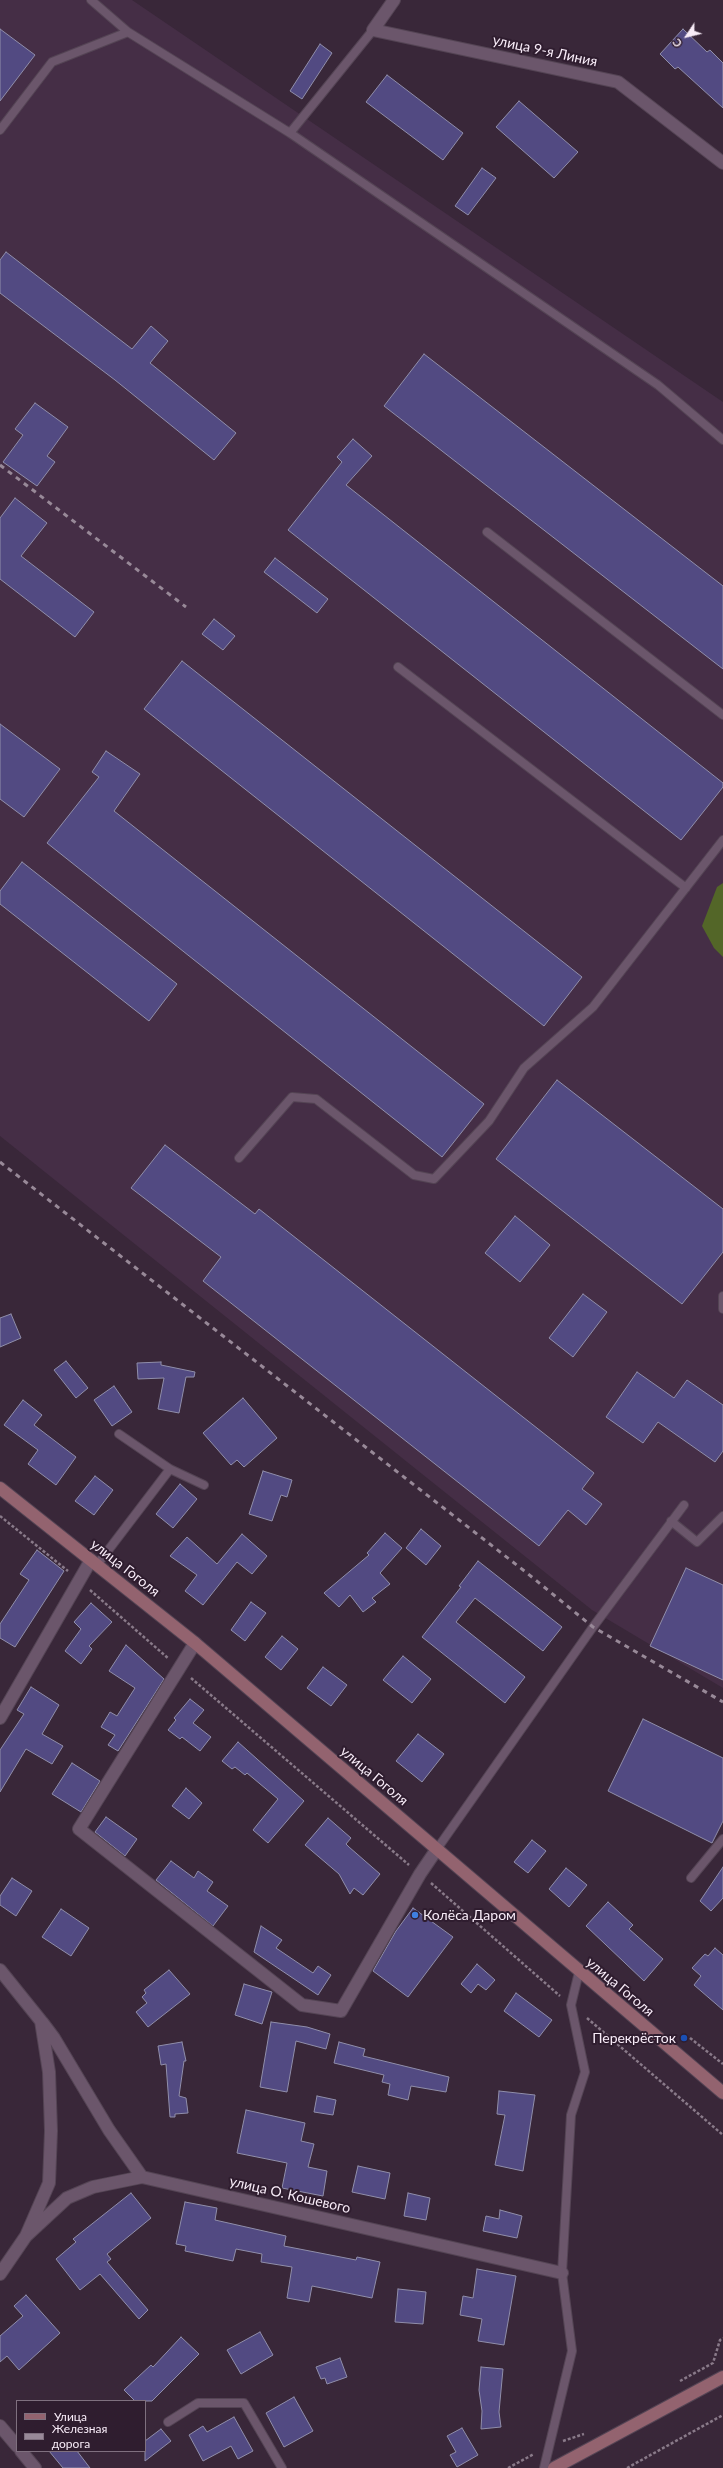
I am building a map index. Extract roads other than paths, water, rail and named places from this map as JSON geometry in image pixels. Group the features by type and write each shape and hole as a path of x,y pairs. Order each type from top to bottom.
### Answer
{"main road":[{"name":"улица Гоголя","path":"0,1488 195,1643 579,1972 723,2093"},
{"path":"554,2468 723,2377"}],"street":[{"path":"373,30 394,0"},
{"name":"улица 9-я Линия","path":"373,30 618,82 723,163"},
{"path":"0,1718 79,1580 94,1563"},
{"path":"195,1643 79,1829 302,2005 341,2011 420,1874 437,1849"},
{"path":"0,1970 54,2038 109,2130 142,2177"},
{"path":"0,2274 26,2236 49,2183 51,2131 49,2072 40,2021"},
{"name":"улица О. Кошевого","path":"26,2236 66,2198 93,2187 142,2177 562,2273"},
{"path":"0,2426 16,2445"},
{"path":"22,2452 35,2468"}],"lane":[{"path":"91,0 128,32 290,133 658,385 723,440"},
{"path":"290,133 373,30"},
{"path":"0,130 52,62 128,32"},
{"path":"487,532 723,715"},
{"path":"398,667 686,888"},
{"path":"239,1158 292,1097 316,1099 414,1175 434,1179 489,1121 524,1068 594,1007 723,840"},
{"path":"723,1296 723,1309"},
{"path":"119,1434 170,1469 204,1485"},
{"path":"94,1563 170,1469"},
{"path":"437,1849 593,1627 684,1504"},
{"path":"671,1521 697,1542 723,1516"},
{"path":"691,1878 723,1839"},
{"path":"544,2468 572,2351 562,2273 572,2115 585,2072 571,2005 579,1972"},
{"path":"168,2422 198,2403 244,2403 282,2468"}],"railway":[{"path":"0,465 186,607"},
{"path":"0,1162 527,1573 593,1627 723,1702"}],"place":[{"name":"Колёса Даром","path":"415,1915"},
{"name":"Перекрёсток","path":"684,2038"}]}
